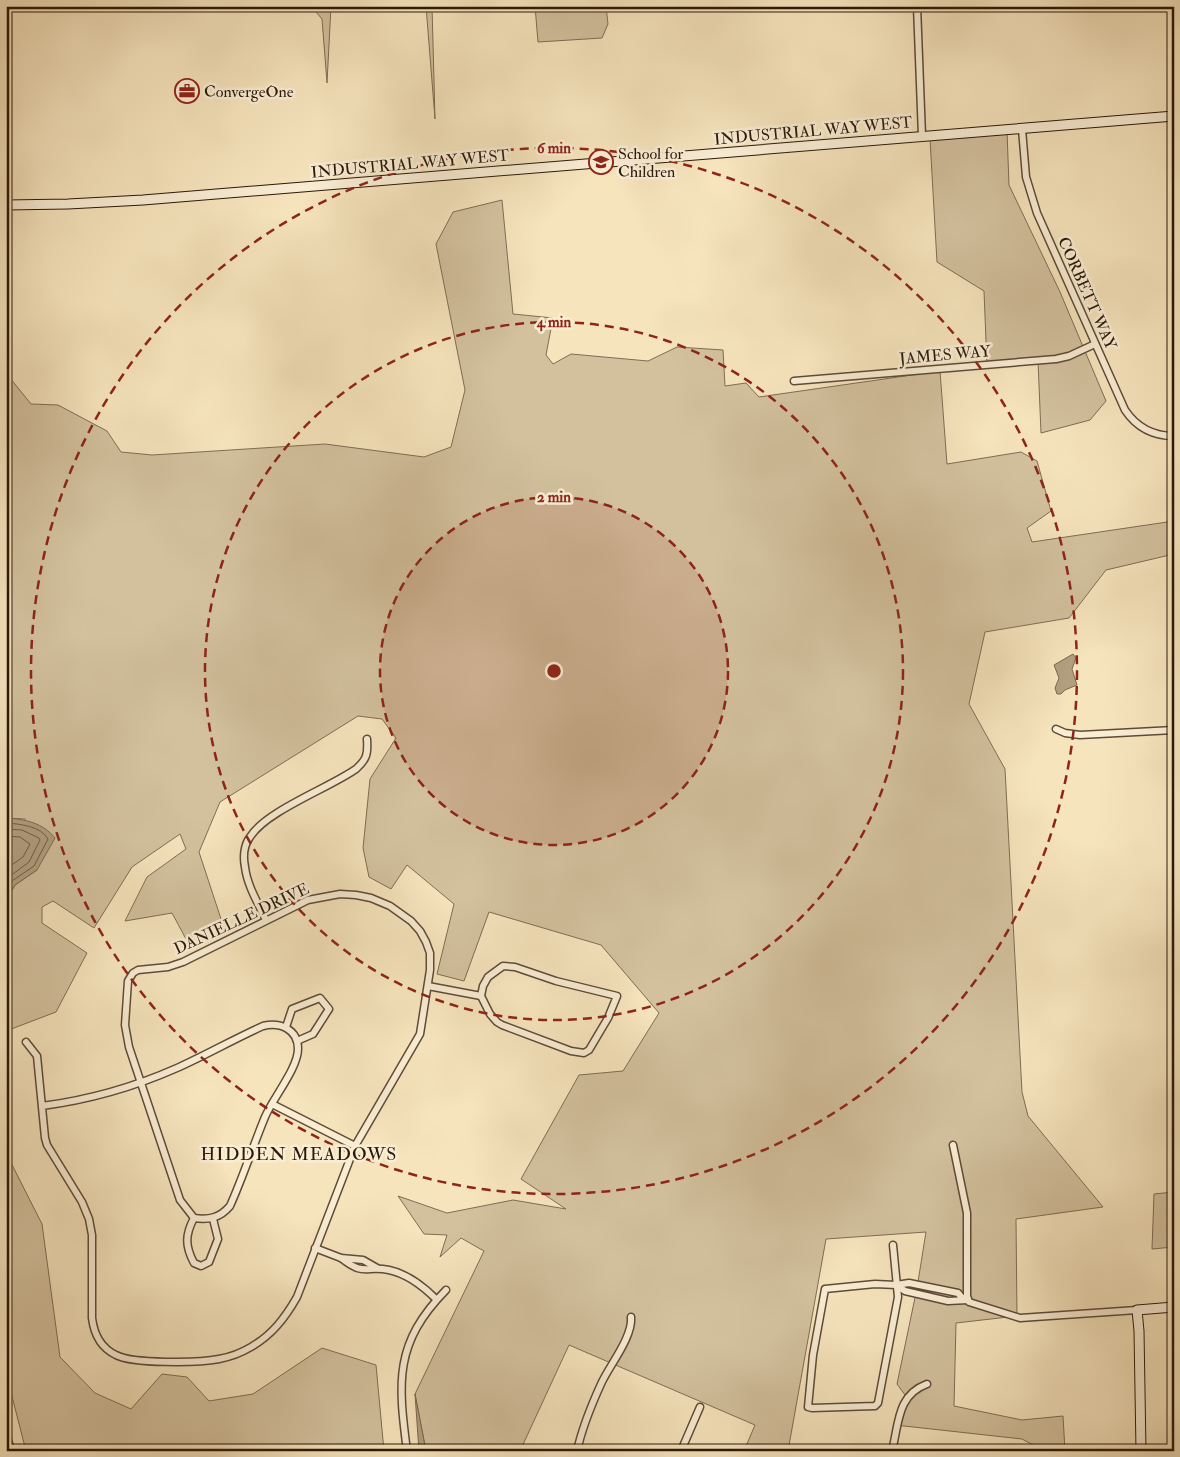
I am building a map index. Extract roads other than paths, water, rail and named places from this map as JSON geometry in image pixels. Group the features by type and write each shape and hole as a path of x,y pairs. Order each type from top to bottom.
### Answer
{"highway":[{"path":"6,1442 8,1451"}],"street":[{"path":"917,6 922,136"},
{"name":"INDUSTRIAL WAY WEST","path":"6,205 119,202 1174,116"},
{"name":"CORBETT WAY","path":"1022,129 1024,164 1030,194 1122,405 1135,423 1150,432 1174,436"},
{"name":"JAMES WAY","path":"794,381 1056,359 1069,356 1095,344"},
{"path":"1056,729 1080,736 1174,730"},
{"path":"266,920 245,868 245,852 248,839 262,824 277,814 356,769 365,759 368,752 367,739"},
{"name":"DANIELLE DRIVE","path":"26,1042 37,1056 47,1144 82,1202 89,1219 92,1235 93,1324 100,1342 115,1355 135,1361 204,1361 229,1357 250,1348 271,1334 297,1297 355,1146 420,1034 428,986 430,958 424,938 415,925 405,916 382,902 356,895 324,896 308,900 177,964 138,970 130,976 126,1004 129,1047 180,1200 194,1218"},
{"path":"511,966 556,981 617,996 608,1018 589,1050 584,1053 554,1046 497,1022 485,1007 481,996 483,986 488,977 500,968 511,966"},
{"path":"428,986 481,996"},
{"path":"286,1027 292,1009 320,998 329,1009 313,1034 297,1041"},
{"path":"42,1106 84,1100 141,1082 177,1068 263,1026 274,1024 286,1027 292,1031 297,1041 297,1057 266,1116 230,1206 213,1219 194,1218 187,1233 194,1263 201,1266 209,1262 218,1239 213,1219"},
{"path":"272,1104 355,1146"},
{"path":"953,1145 967,1213 966,1299"},
{"path":"893,1245 896,1286 898,1297 877,1405 808,1407 813,1355 825,1290 875,1284 896,1286 909,1283 958,1293 971,1303 1020,1318 1174,1307"},
{"path":"315,1248 341,1258 364,1260 377,1268"},
{"path":"341,1258 350,1266 360,1270 377,1268 395,1271 411,1278 427,1289 436,1299"},
{"path":"896,1286 904,1291 948,1301 966,1299"},
{"path":"407,1451 401,1395 403,1365 416,1329 423,1316 436,1299 446,1290"},
{"path":"1137,1310 1139,1331 1140,1451"},
{"path":"577,1451 591,1406 604,1377 626,1339 632,1317"},
{"path":"892,1451 900,1413 906,1399 914,1390 927,1384"},
{"path":"681,1451 700,1407"}],"water":[{"path":"1073,654 1076,658 1072,669 1077,685 1065,690 1061,694 1057,694 1055,688 1059,678 1054,665"},
{"path":"6,818 20,819 39,825 55,838 37,870 15,885 6,901"},
{"path":"415,1394 426,1451 419,1451"}],"place":[{"name":"ConvergeOne","path":"187,91"},
{"name":"School for Children","path":"601,162"}],"district":[{"name":"HIDDEN MEADOWS","path":"299,1154"}]}
